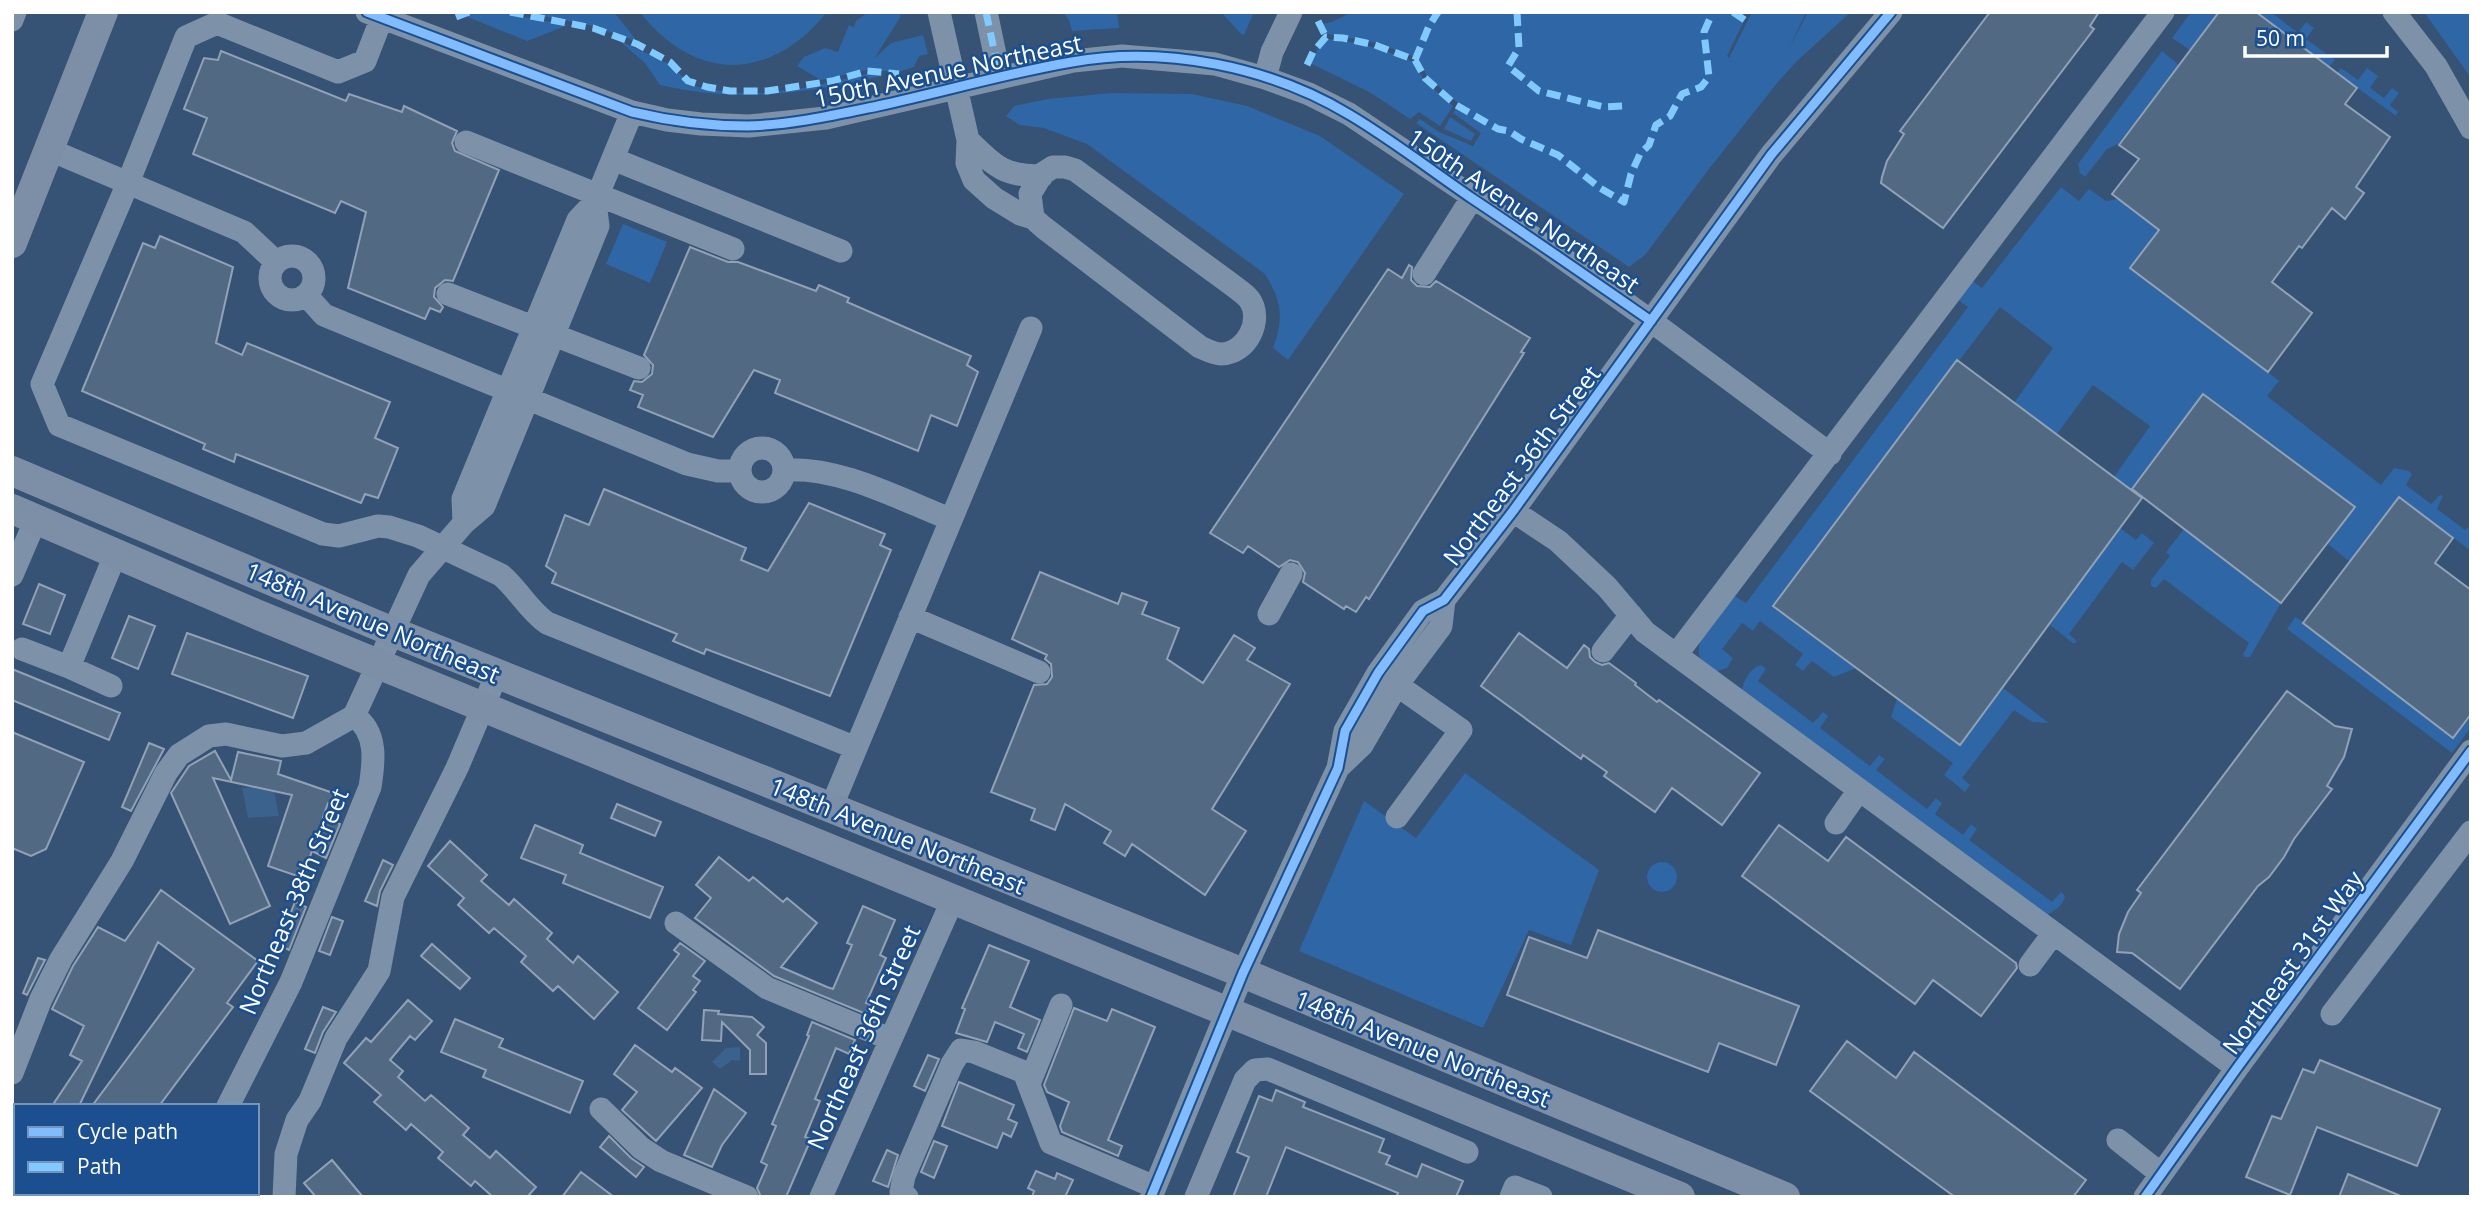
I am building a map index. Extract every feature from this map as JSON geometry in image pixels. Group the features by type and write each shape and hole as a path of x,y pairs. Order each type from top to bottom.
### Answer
{"main road":[{"path":"12,243 103,12"},
{"name":"148th Avenue Northeast","path":"12,471 393,632 1243,974 1785,1197"},
{"name":"148th Avenue Northeast","path":"24,514 256,614 1680,1197"}],"street":[{"path":"12,20 15,12"},
{"path":"939,12 968,140 967,163 974,180 994,198 1020,214 1033,218 1200,347 1223,354 1234,351 1247,341 1254,322 1253,307 1249,299 1074,170 1054,167 1042,176 1030,194 1033,218"},
{"path":"985,12 1000,78"},
{"path":"1265,78 1272,52 1291,12"},
{"name":"Northeast 36th Street","path":"1153,1192 1243,974 1338,768 1345,731 1378,673 1423,611 1444,600 1513,511 1771,155 1891,12"},
{"path":"1676,655 2163,12"},
{"path":"2394,12 2436,66 2471,128"},
{"path":"378,14 365,61 338,72 217,23 186,37 128,183 42,384 59,425 323,534 339,536 378,526 418,536 501,575 512,584 535,614 547,623 856,748"},
{"name":"150th Avenue Northeast","path":"378,14 632,112 701,124 749,126 826,118 1073,61 1122,56 1215,64 1265,78 1309,94 1349,114 1651,321 1830,454"},
{"path":"12,1073 41,999 61,959 122,861 166,772 180,755 209,736 226,734 282,746 306,743 354,716 419,575 464,523 463,499 517,396 544,331 578,220 597,199 632,112"},
{"path":"968,140 989,161 1004,171 1019,176 1042,176"},
{"path":"466,142 597,199 733,249"},
{"path":"50,150 244,232 276,262"},
{"path":"613,159 841,251"},
{"path":"1424,274 1472,198"},
{"path":"293,256 303,258 309,264 314,280 306,295 291,300 276,294 269,279 276,262 293,256"},
{"path":"448,294 639,368"},
{"path":"306,295 324,315 517,396 687,464 718,471 739,471"},
{"path":"831,808 1031,328"},
{"path":"761,448 776,453 784,470 779,485 765,493 754,492 745,486 739,471 740,463 746,454 761,448"},
{"path":"784,470 805,469 835,474 950,519"},
{"path":"1513,511 1558,541 1606,587 1645,632 2237,1068"},
{"path":"12,575 24,514"},
{"path":"69,667 116,553"},
{"path":"1269,614 1291,574"},
{"name":"Northeast 36th Street","path":"1338,768 1362,745 1397,685 1441,626 1444,600"},
{"path":"1603,650 1631,615"},
{"path":"910,617 1040,672"},
{"path":"22,649 111,685"},
{"path":"284,1197 286,1154 297,1120 310,1101 336,1038 379,971 393,897 457,768 497,674"},
{"path":"1397,685 1461,730 1397,817"},
{"name":"Northeast 38th Street","path":"229,1104 291,982 370,787 373,748 363,721 354,716"},
{"name":"Northeast 31st Way","path":"2145,1197 2471,751"},
{"path":"1836,822 1859,790"},
{"path":"2332,1014 2471,832"},
{"name":"Northeast 36th Street","path":"821,1197 953,899"},
{"path":"676,923 768,988 890,1039"},
{"path":"2030,965 2053,934"},
{"path":"1029,1083 1061,1005"},
{"path":"907,1197 901,1192 904,1176 952,1064 961,1050 974,1052 1024,1072 1051,1143 1153,1192"},
{"path":"1196,1197 1245,1080 1255,1070 1268,1069 1467,1152"},
{"path":"601,1109 641,1147 661,1161 747,1197"},
{"path":"2118,1140 2161,1174"},
{"path":"1511,1197 1515,1187 1541,1197"}],"shaded area":[{"path":"476,12 496,12 568,25 527,41 465,16"},
{"path":"521,12 614,12 638,42 593,26"},
{"path":"640,12 827,12 805,35 782,52 758,61 733,65 709,62 685,52 662,35"},
{"path":"868,12 898,12 901,16 874,59 891,43 923,35 928,54 919,56 914,67 898,72 866,70 821,80 797,66 804,57 825,48 838,52 849,25 854,27 856,21"},
{"path":"1063,12 1117,12 1119,28 1072,31"},
{"path":"1221,12 1254,12 1244,35"},
{"path":"1352,12 1729,12 1743,23 1727,56 1729,58 1752,12 1806,12 1790,47 1808,12 1851,12 1778,82 1645,255 1629,267 1416,123 1420,119 1439,132 1473,146 1481,133 1453,113 1459,104 1427,76 1418,58 1376,43 1327,34 1322,24"},
{"path":"2191,12 2219,12 2190,50 2172,38"},
{"path":"2256,12 2271,12 2298,33 2306,22 2314,28 2306,39 2335,60 2329,67"},
{"path":"2424,12 2471,12 2471,78"},
{"path":"1327,39 1371,47 1414,62 1424,80 1453,106 1440,126 1419,112 1410,119 1371,93 1310,63 1320,45"},
{"path":"618,40 669,64 693,86 734,93 763,93 804,88 867,74 885,75 828,87 773,94 717,94 689,91 660,85 645,63"},
{"path":"2162,51 2179,65 2118,144 2107,149 2085,177 2080,173 2078,164"},
{"path":"2341,68 2358,80 2367,68 2378,76 2370,88 2384,98 2392,88 2399,93 2390,105 2398,112 2396,116 2337,73"},
{"path":"1111,93 1192,94 1247,106 1320,136 1404,194 1288,360 1273,348 1280,310 1265,274 1087,144 1044,128 1020,125 1006,116 1014,106 1048,99"},
{"path":"1450,117 1475,134 1471,141 1444,129"},
{"path":"2061,187 2079,201 2089,189 2106,201 2118,199 2147,220 2173,212 2130,268 2279,381 2267,396 2381,485 2394,468 2409,471 2412,474 2406,485 2431,504 2440,495 2443,496 2437,509 2465,530 2471,525 2471,551 2399,497 2350,562 2328,544 2355,506 2203,394 2131,489 2114,477 2150,426 2093,385 2057,434 2014,403 2053,348 2000,307 1773,606 1856,668 1834,677 1812,661 1803,671 1795,665 1803,654 1760,621 1753,631 1742,623 1722,649 1733,658 1727,668 1715,672 1708,667 1699,653 1699,645 1708,626 1733,595 1746,603 1968,307 1956,298 1971,280 1982,288"},
{"path":"623,224 667,242 650,283 606,264"},
{"path":"2120,528 2136,540 2142,533 2154,543 2133,570 2122,562 2069,634 2077,641 2074,644 2050,625"},
{"path":"2184,529 2281,603 2250,657 2243,654 2249,643 2164,579 2156,588 2151,586 2151,580 2170,556 2166,552"},
{"path":"2295,617 2471,714 2471,727 2452,753 2287,629"},
{"path":"1761,665 1766,669 1758,681 1813,723 1823,712 1828,716 1820,728 1870,766 1879,755 1885,759 1876,770 1927,809 1936,798 1942,803 1935,814 1963,835 1971,824 1977,829 1969,840 2052,902 2061,892 2065,896 2061,905 2047,915 1742,690 1748,675"},
{"path":"2003,688 2049,723 2032,722 2014,710 1962,778 1970,785 1965,792 1944,775 1953,763 1891,717 1897,699 1960,745"},
{"path":"1465,773 1599,870 1571,945 1529,930 1483,1028 1299,951 1364,801 1416,838"},
{"path":"273,785 279,816 248,818 242,788"},
{"path":"1662,862 1668,863 1676,871 1676,883 1668,891 1662,892 1656,891 1648,883 1647,877 1648,871 1656,863"},
{"path":"740,1047 740,1061 732,1060 720,1069 712,1062 726,1048"}],"building":[{"path":"1990,12 2099,12 2090,26 2094,29 1943,228 1881,183 1882,177 1887,161 1904,134 1900,131"},
{"path":"2219,12 2256,12 2357,88 2345,104 2390,137 2356,187 2364,193 2345,219 2332,208 2272,282 2312,313 2268,372 2130,268 2159,230 2112,194 2139,159 2119,145"},
{"path":"221,51 346,101 349,94 402,112 404,106 457,131 452,143 455,151 499,170 453,281 445,280 435,288 434,297 443,307 440,312 430,308 425,319 348,288 366,212 341,201 335,213 193,154 207,118 184,109 204,58 218,60"},
{"path":"160,236 233,267 216,343 242,355 247,343 390,402 375,438 398,448 378,498 365,494 361,503 236,454 234,462 203,449 205,444 82,391 143,243 155,248"},
{"path":"690,247 816,291 819,285 849,298 847,302 971,356 967,365 978,372 957,426 931,415 918,451 775,393 780,380 754,370 713,437 638,407 643,395 630,390 634,381 642,382 652,374 653,365 644,355"},
{"path":"1409,265 1412,267 1411,280 1417,286 1430,287 1436,281 1530,338 1521,352 1524,353 1390,566 1369,599 1366,597 1356,612 1346,606 1344,609 1303,582 1305,573 1298,562 1290,560 1279,567 1248,546 1243,553 1210,533 1388,269 1402,278"},
{"path":"1957,360 2142,498 1960,745 1773,606"},
{"path":"2203,394 2355,507 2281,603 2132,489"},
{"path":"604,489 746,548 741,560 768,571 809,503 885,534 880,545 891,550 830,696 706,649 704,654 673,641 677,634 552,583 556,573 546,566 565,515 589,525"},
{"path":"2399,497 2453,538 2435,563 2471,590 2471,714 2453,738 2303,623"},
{"path":"1040,572 1118,604 1122,593 1147,602 1142,614 1179,628 1167,659 1203,683 1234,635 1255,648 1247,660 1290,684 1212,809 1246,831 1205,895 1132,844 1125,856 1104,843 1111,831 1065,804 1055,830 1031,820 1035,809 991,792 1034,685 1047,684 1052,677 1051,664 1045,659 1047,655 1012,639"},
{"path":"39,584 65,595 50,634 23,624"},
{"path":"129,616 155,626 138,669 112,658"},
{"path":"187,633 308,676 293,718 172,674"},
{"path":"1519,633 1567,668 1584,645 1595,662 1602,665 1609,663 1657,702 1659,700 1760,773 1722,825 1672,788 1655,812 1604,776 1607,772 1583,755 1581,759 1481,686"},
{"path":"12,669 120,713 109,740 12,700"},
{"path":"2287,691 2335,726 2352,729 2344,757 2327,786 2332,789 2294,839 2284,857 2269,877 2258,886 2180,989 2132,953 2117,952 2119,934 2128,912 2141,893 2137,890"},
{"path":"12,732 84,762 46,849 31,856 12,848"},
{"path":"149,743 164,749 131,811 122,807"},
{"path":"215,751 231,780 238,752 281,761 278,774 336,794 334,804 328,803 323,817 340,824 326,858 312,851 303,878 268,866 292,795 213,778 270,906 230,924 171,793 189,766"},
{"path":"617,804 661,822 655,836 611,818"},
{"path":"535,825 583,845 580,853 663,887 650,918 563,883 566,875 521,858"},
{"path":"1779,825 1828,861 1846,837 2016,963 2017,968 1981,1016 1933,980 1915,1004 1742,876"},
{"path":"450,841 487,875 481,881 509,905 514,899 552,933 547,939 573,963 578,956 618,992 594,1019 558,986 553,991 521,962 526,956 494,928 489,933 458,905 464,898 428,866"},
{"path":"719,857 749,881 753,877 783,902 787,898 817,923 781,967 827,987 833,989 852,945 847,943 863,906 895,920 880,955 886,958 866,1003 870,1004 866,1014 774,976 695,918 711,898 696,885"},
{"path":"383,860 393,865 380,891 377,906 365,901"},
{"path":"161,890 258,961 227,1003 233,1007 160,1104 93,1104 194,969 158,942 80,1104 53,1104 82,1061 70,1055 84,1026 52,1009 73,966 98,927 125,941"},
{"path":"295,902 306,907 289,950 278,945"},
{"path":"332,917 343,921 330,955 319,951"},
{"path":"1598,930 1799,1006 1776,1065 1719,1043 1708,1072 1507,995 1529,937 1587,958"},
{"path":"680,943 705,961 693,976 700,981 693,990 696,992 667,1030 638,1008 679,954 674,950"},
{"path":"432,944 470,978 460,989 421,956"},
{"path":"989,945 1029,961 1010,1007 1040,1020 1027,1052 1018,1048 1024,1034 995,1022 987,1042 956,1033 965,1009 962,1008"},
{"path":"38,958 45,960 27,995 23,993"},
{"path":"408,1000 432,1021 415,1040 410,1036 390,1060 403,1071 398,1077 425,1101 431,1095 469,1128 463,1135 490,1158 496,1151 536,1187 527,1197 493,1197 475,1181 471,1186 438,1158 443,1152 411,1124 406,1130 374,1102 381,1095 344,1063 366,1038 371,1042"},
{"path":"323,1007 336,1012 323,1032 315,1053 305,1049"},
{"path":"1074,1008 1107,1021 1112,1009 1155,1027 1108,1140 1122,1146 1118,1156 1062,1132 1060,1126 1069,1102 1047,1092 1044,1085"},
{"path":"704,1010 752,1017 764,1027 757,1035 766,1043 766,1074 750,1074 750,1050 722,1022 721,1041 702,1040"},
{"path":"455,1019 503,1039 499,1047 583,1081 570,1113 483,1077 486,1070 441,1052"},
{"path":"812,1022 855,1040 849,1054 836,1048 815,1099 820,1101 805,1137 811,1139 786,1197 761,1197 757,1188 767,1165 761,1162 776,1126 772,1124 809,1036 807,1035"},
{"path":"1847,1041 1896,1078 1914,1052 2086,1180 2073,1197 1955,1197 1810,1091"},
{"path":"635,1045 672,1072 675,1068 702,1088 656,1141 622,1110 637,1092 614,1074"},
{"path":"928,1055 939,1059 925,1091 914,1086"},
{"path":"2320,1060 2440,1109 2417,1166 2317,1127 2290,1195 2246,1177 2272,1116 2281,1119 2303,1069 2314,1073"},
{"path":"959,1082 1014,1105 1008,1119 1017,1123 1011,1137 1003,1133 997,1148 942,1126"},
{"path":"714,1089 746,1113 722,1145 712,1167 684,1155"},
{"path":"1276,1090 1305,1102 1303,1107 1384,1139 1379,1152 1390,1156 1386,1164 1417,1177 1422,1164 1463,1181 1456,1197 1396,1197 1398,1193 1286,1147 1266,1197 1233,1197 1249,1157 1237,1152 1259,1096 1272,1101"},
{"path":"609,1136 644,1167 636,1177 600,1147"},
{"path":"934,1141 947,1146 934,1178 921,1172"},
{"path":"887,1150 898,1155 888,1187 873,1181"},
{"path":"332,1160 363,1197 316,1197 304,1183"},
{"path":"1036,1171 1055,1179 1057,1173 1073,1180 1065,1197 1032,1197 1034,1191 1028,1188"},
{"path":"581,1172 614,1197 562,1197"},
{"path":"2348,1174 2403,1197 2339,1197"}],"marked path":[{"path":"456,17 469,12"},
{"path":"510,12 593,28 637,44 670,62 688,81 730,91 767,91 832,81 867,71 899,74"},
{"path":"986,12 1000,78"},
{"path":"1415,60 1438,12"},
{"path":"1517,12 1519,48 1508,66 1539,91 1604,107 1624,106"},
{"path":"1307,65 1313,52 1326,37 1375,45 1415,60 1425,78 1456,105 1498,129 1509,131 1558,155 1600,188 1624,202 1631,174 1640,154 1649,145 1656,125 1670,116 1682,94 1701,87 1709,77 1704,32 1711,16 1710,12"},
{"path":"1733,12 1746,21"},
{"path":"1318,21 1326,37"}],"cycle path":[{"path":"367,12 632,112 718,125 780,124 813,119 1023,72 1107,57 1143,56 1216,64 1286,84 1350,115 1651,321"},
{"path":"1151,1197 1243,973 1338,768 1345,731 1378,673 1423,611 1444,600 1513,511 1771,155 1891,12"},
{"path":"2145,1197 2471,751"}]}
